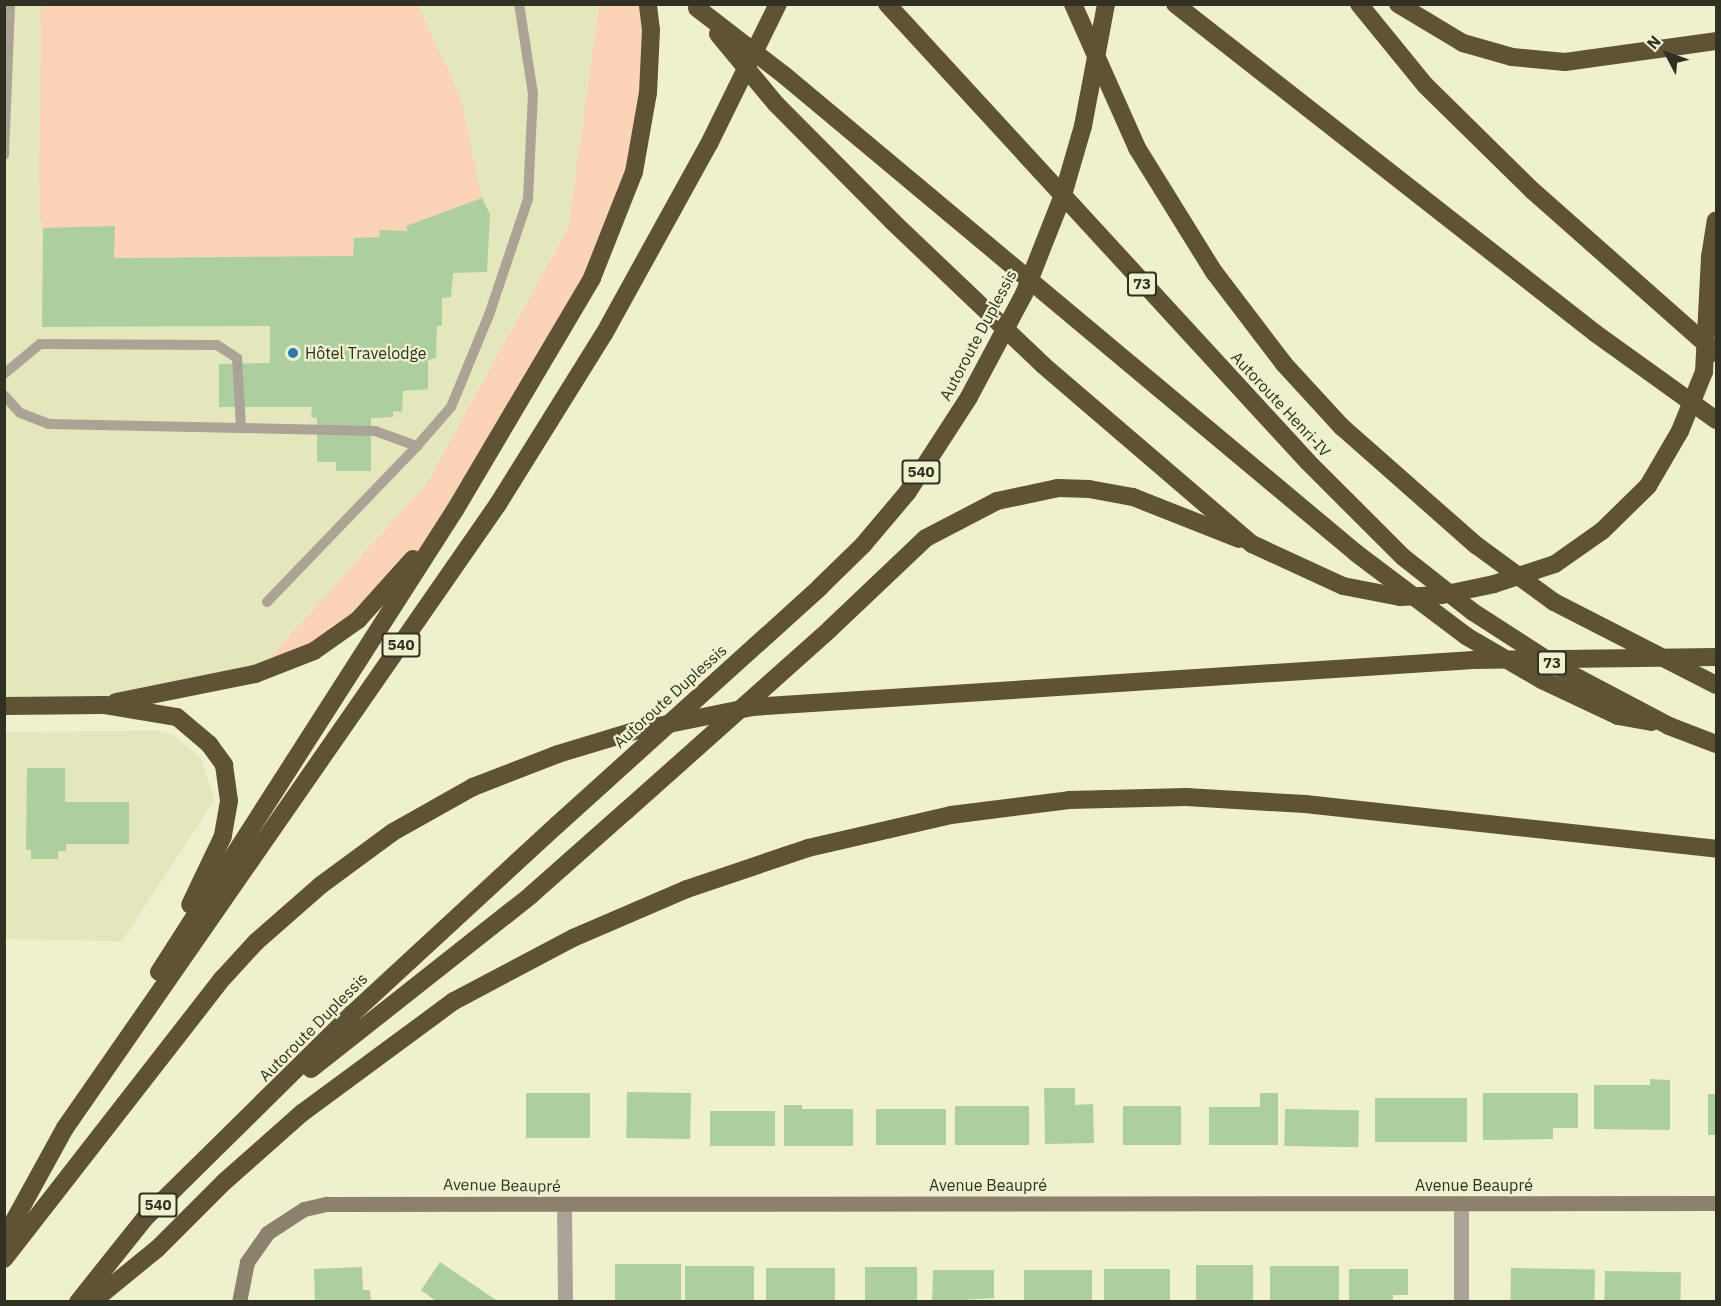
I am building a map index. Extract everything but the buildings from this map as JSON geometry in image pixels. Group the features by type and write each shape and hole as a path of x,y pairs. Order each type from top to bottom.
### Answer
{"highway":[{"path":"65,1128 155,977 455,510 592,278 616,223 634,172 648,93 651,30 648,4"},
{"name":"540","path":"4,1239 65,1128 498,504 604,334 709,144 778,4"},
{"name":"Autoroute Henri-IV","path":"887,4 1284,436 1403,557 1473,612 1553,664 1669,726 1716,744"},
{"name":"Autoroute Duplessis","path":"78,1302 145,1218 352,1014 820,587 863,545 907,493 969,397 1024,294 1063,195 1083,126 1106,4"},
{"path":"1175,4 1595,333 1716,420"},
{"path":"1359,4 1425,86 1533,191 1716,353"},
{"path":"1398,4 1462,43 1512,57 1565,62 1716,41"},
{"path":"695,6 776,104 893,222 1043,365 1252,543"},
{"path":"695,6 784,75 1356,553 1466,636 1579,700 1618,716 1669,726"},
{"path":"1076,12 1137,148 1214,272 1284,363 1342,428 1476,545 1554,602 1716,686"},
{"path":"249,1118 531,895 830,629 926,538 997,501 1058,488 1089,489 1133,497 1252,543 1343,586 1400,597 1442,595 1494,584 1555,564 1602,531 1648,486 1680,431 1704,372 1710,257 1716,220"},
{"path":"105,705 255,674 314,651 358,620 455,510"},
{"path":"4,1259 223,978 256,942 321,885 393,832 472,787 558,754 634,731 752,708 1473,660 1716,657"},
{"path":"4,706 105,705 177,717 209,744 224,765 228,783 224,836 155,977"},
{"path":"92,1302 158,1248 224,1182 302,1113 454,1001 573,938 687,889 808,849 951,815 1069,800 1186,797 1305,804 1716,849"}],"street":[{"path":"1461,1203 1461,1302"},
{"name":"Avenue Beaupré","path":"239,1302 247,1262 267,1233 304,1209 326,1204 1716,1203"},
{"path":"564,1204 565,1302"}],"lane":[{"path":"4,155 10,4"},
{"path":"267,602 417,446 451,407 489,315 528,199 533,94 519,4"},
{"path":"4,374 40,344 217,345 237,358 241,428"},
{"path":"4,395 20,413 50,424 375,432 417,446"}],"shaded area":[{"path":"41,4 418,5 461,99 482,198 406,226 408,231 379,230 380,237 354,238 353,256 114,258 114,226 43,228 39,213"},
{"path":"4,5 599,5 568,228 426,484 255,674 105,705 5,706"},
{"path":"599,5 648,5 651,30 616,223 455,510 358,620 255,674 426,484 568,228"},
{"path":"159,731 173,735 200,757 215,800 122,941 5,939 5,732"}],"place":[{"name":"Hôtel Travelodge","path":"293,353"}]}
